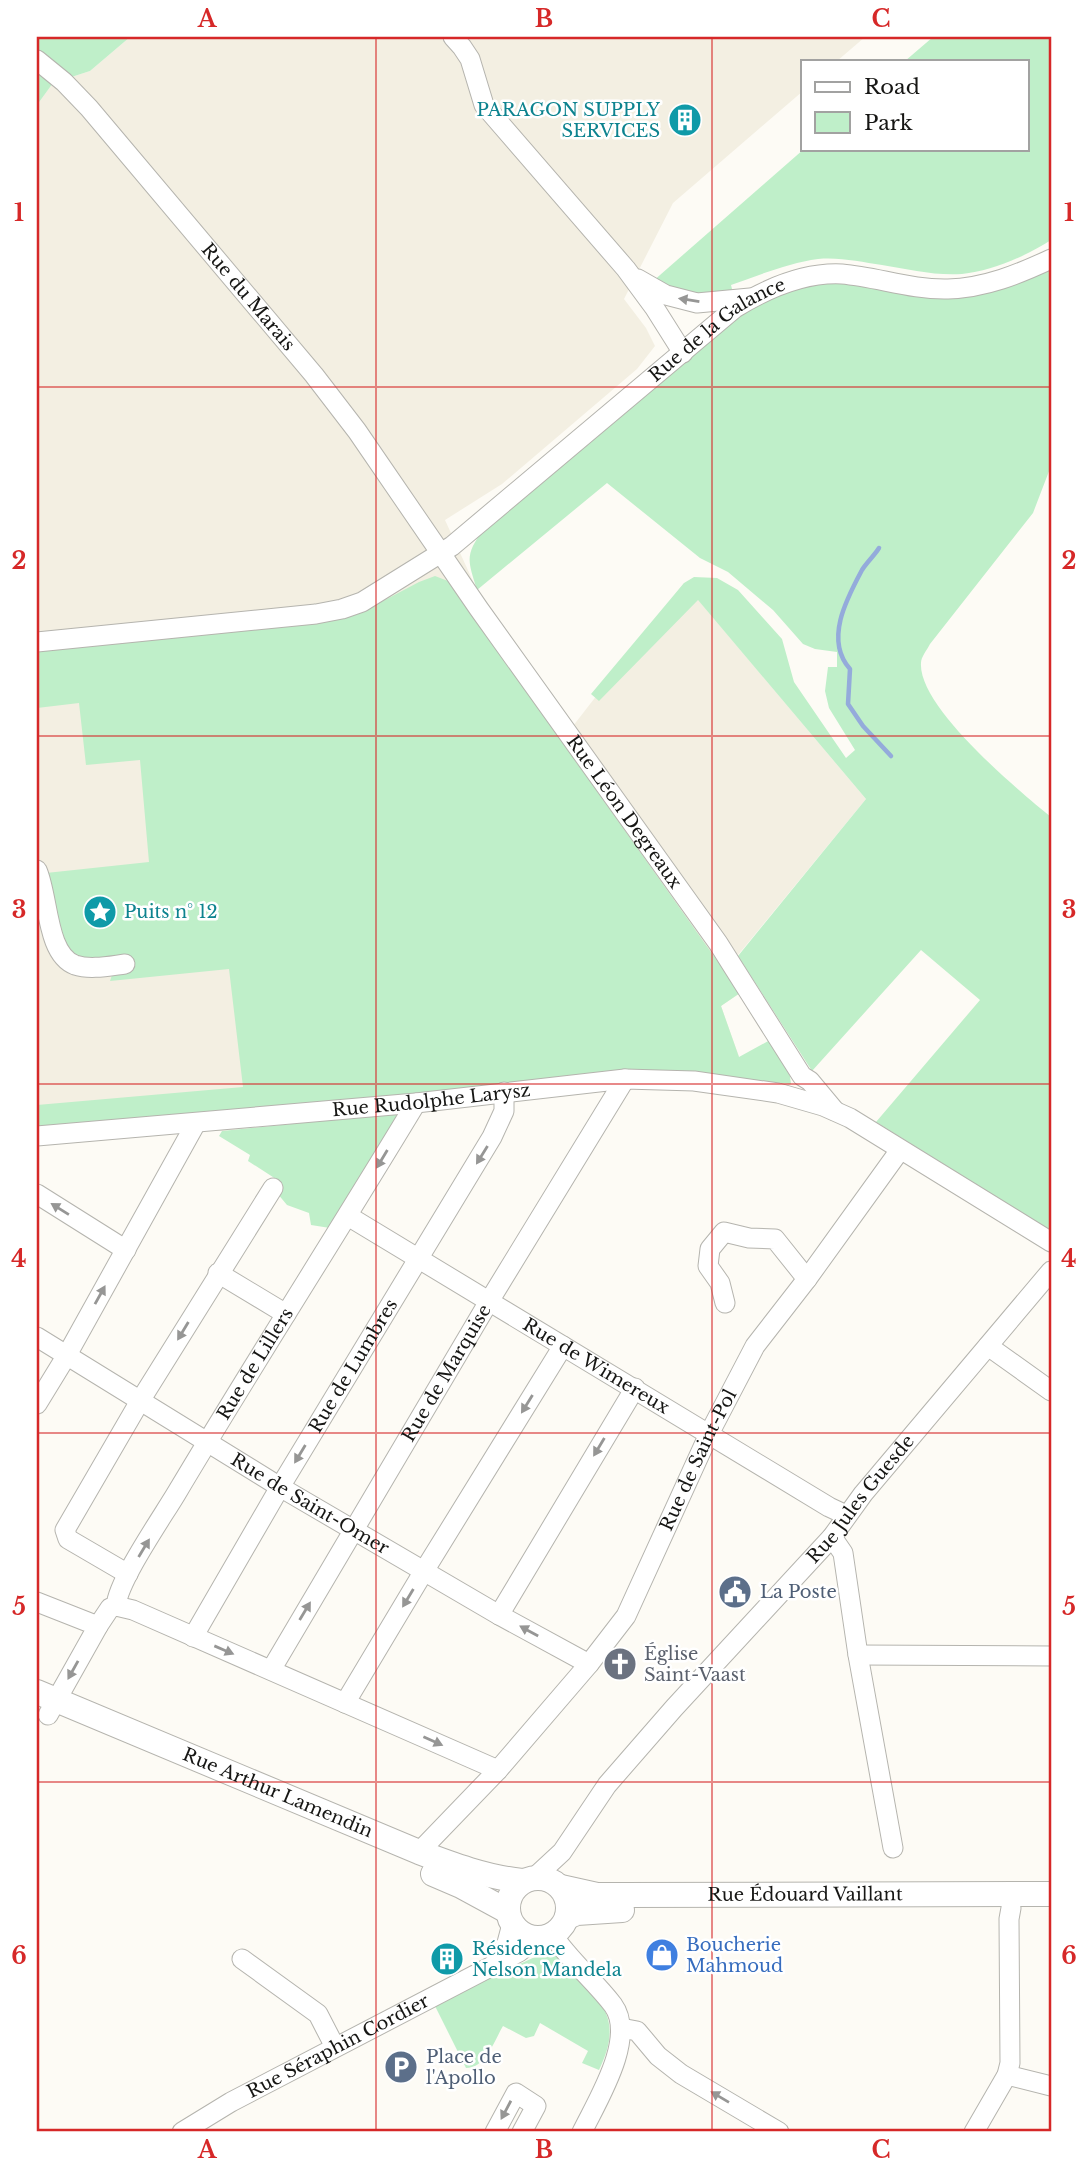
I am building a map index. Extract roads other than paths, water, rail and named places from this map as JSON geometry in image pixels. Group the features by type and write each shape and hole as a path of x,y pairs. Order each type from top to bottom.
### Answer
{"main road":[{"name":"Rue Arthur Lamendin","path":"45,1704 466,1870 496,1878 544,1882"},
{"name":"Rue Arthur Lamendin","path":"45,1704 460,1886 510,1917"},
{"path":"544,1882 566,1896 569,1906 552,1930 523,1934 510,1917 509,1899 514,1889 544,1882"},
{"name":"Rue Édouard Vaillant","path":"544,1882 597,1895 1050,1894"},
{"name":"Rue Édouard Vaillant","path":"552,1930 577,1913 619,1910 1011,1909 1050,1894"}],"street":[{"path":"453,37 470,59 484,105 631,276 683,353"},
{"name":"Rue du Marais","path":"37,60 64,82 89,108 314,375 357,431 440,552"},
{"name":"Rue de la Galance","path":"37,642 303,616 342,609 362,602 452,546 735,308 753,297 785,283 816,275 841,274 951,289 1019,274 1051,259"},
{"path":"631,276 666,295 697,303 753,297"},
{"name":"Rue Léon Degreaux","path":"440,552 581,754 719,943 802,1076 817,1089 829,1108 850,1118 1051,1242"},
{"path":"37,870 45,895 53,941 58,952 74,965 85,967 125,964"},
{"path":"797,1097 802,1076"},
{"name":"Rue Rudolphe Larysz","path":"37,1136 416,1103 625,1079 694,1081 778,1093 829,1108"},
{"name":"Rue de Marquise","path":"271,1670 488,1303 625,1079"},
{"name":"Rue de Lumbres","path":"193,1637 280,1487 492,1138 504,1111 504,1092"},
{"name":"Rue de Lillers","path":"45,1704 110,1608 116,1606 116,1600 128,1574 416,1103"},
{"path":"37,1404 196,1122"},
{"name":"Rue de Saint-Pol","path":"419,1852 498,1770 589,1664 626,1616 709,1434 755,1346 900,1150"},
{"path":"128,1574 68,1539 65,1530 140,1401 273,1188"},
{"path":"37,1194 126,1250"},
{"name":"Rue de Wimereux","path":"348,1216 418,1257 488,1303 846,1515"},
{"path":"725,1303 720,1283 708,1266 710,1249 724,1233 775,1239 807,1279"},
{"name":"Rue Jules Guesde","path":"544,1882 561,1871 562,1852 607,1785 674,1708 832,1537 846,1515 1051,1271"},
{"path":"218,1273 286,1314"},
{"name":"Rue de Saint-Omer","path":"37,1337 280,1487 499,1615 589,1664"},
{"path":"345,1703 563,1346"},
{"path":"988,1346 1051,1391"},
{"path":"499,1615 635,1388"},
{"path":"832,1537 843,1553 858,1655 893,1848"},
{"path":"37,1602 98,1626"},
{"path":"116,1606 133,1610 498,1770"},
{"path":"858,1655 1051,1656"},
{"path":"974,2132 1007,2075 1010,2063 1011,1909"},
{"path":"494,1964 507,1943 510,1917"},
{"path":"552,1930 614,2007 621,2028 619,2047 612,2067 582,2132"},
{"name":"Rue Séraphin Cordier","path":"182,2132 231,2102 519,1952 552,1930"},
{"path":"242,1959 318,2014 335,2047"},
{"path":"621,2028 637,2031 658,2056 674,2069 779,2132"},
{"path":"1007,2075 1051,2086"},
{"path":"495,2132 516,2093 536,2106 522,2132"}],"waterway":[{"path":"879,548 862,570 850,593 838,632 842,658 850,669 848,704 863,726 891,756"}],"place":[{"name":"PARAGON SUPPLY SERVICES","path":"685,120"},
{"name":"Puits n° 12","path":"100,912"},
{"name":"La Poste","path":"735,1592"},
{"name":"Église Saint-Vaast","path":"620,1664"},
{"name":"Boucherie Mahmoud","path":"662,1955"},
{"name":"Résidence Nelson Mandela","path":"447,1959"},
{"name":"Place de l'Apollo","path":"401,2067"}]}
